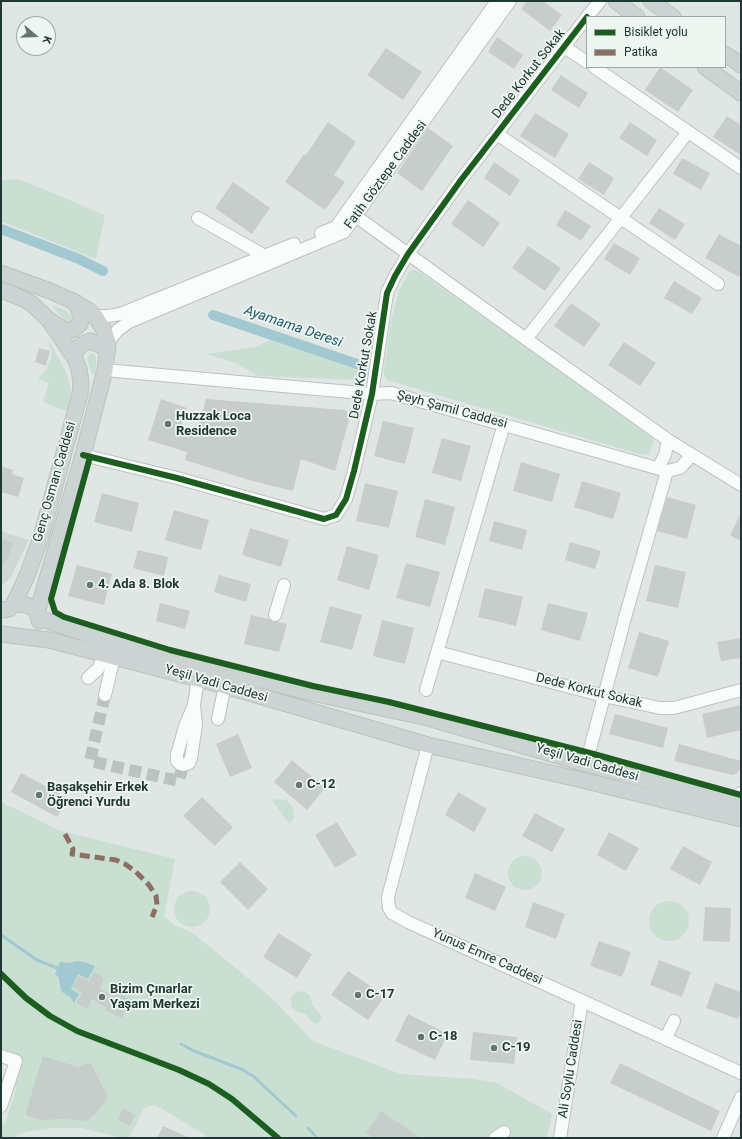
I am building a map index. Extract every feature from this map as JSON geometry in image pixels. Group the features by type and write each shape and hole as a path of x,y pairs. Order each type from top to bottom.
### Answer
{"main road":[{"path":"616,1 637,16"},
{"path":"651,1 672,16"},
{"path":"706,68 741,93"},
{"path":"1,273 75,302 95,316 104,330 108,346 90,342 83,344 77,349 74,357"},
{"path":"1,290 24,299 62,329 69,331 80,324 82,317 75,302"},
{"path":"48,319 74,357"},
{"name":"Genç Osman Caddesi","path":"38,615 106,370 108,346"},
{"name":"Genç Osman Caddesi","path":"8,608 27,576 41,537 80,394 81,383 79,369 74,357"},
{"path":"24,604 34,608 38,615 37,628 34,632 14,636 6,624 8,608 24,604"},
{"name":"Yeşil Vadi Caddesi","path":"38,615 113,643 312,694 433,719 586,764 741,805"},
{"name":"Yeşil Vadi Caddesi","path":"14,636 49,640 225,686 428,745 582,780 741,819"},
{"path":"433,719 443,726 444,734 441,742 428,745 418,738 416,730 420,722 433,719"}],"street":[{"name":"Fatih Göztepe Caddesi","path":"95,316 120,314 344,232 352,213 497,1"},
{"name":"Fatih Göztepe Caddesi","path":"352,213 510,1"},
{"name":"Dede Korkut Sokak","path":"588,16 600,1"},
{"name":"Dede Korkut Sokak","path":"82,455 177,478 324,519 336,515 346,499 354,471 372,394 387,293 395,276 408,254 461,180 586,18"},
{"path":"564,47 586,61"},
{"path":"595,68 741,168"},
{"path":"526,339 688,132"},
{"path":"497,134 718,284"},
{"path":"352,213 668,440 741,485"},
{"path":"198,218 267,260"},
{"name":"Fatih Göztepe Caddesi","path":"108,346 118,330 128,322 267,260"},
{"name":"Şeyh Şamil Caddesi","path":"106,370 372,394 390,393 663,469"},
{"path":"426,690 504,424"},
{"path":"586,764 663,469 668,440"},
{"path":"663,469 680,468 692,455"},
{"path":"276,615 284,585"},
{"name":"Dede Korkut Sokak","path":"437,652 604,696 660,708 674,708 741,690"},
{"path":"88,678 98,669 101,663 108,656"},
{"path":"105,695 108,656"},
{"path":"192,723 198,679"},
{"path":"218,719 225,686"},
{"path":"194,705 196,725 191,758 189,763 184,765 180,764 177,755 184,726 194,705"},
{"name":"Yunus Emre Caddesi","path":"428,745 388,897 389,908 392,913 741,1073"},
{"path":"724,800 741,793"},
{"name":"Ali Soylu Caddesi","path":"560,1138 582,1000"},
{"path":"666,1038 674,1021"},
{"path":"1,1056 16,1061 1,1106"},
{"path":"723,1138 741,1097"}],"shaded area":[{"path":"1,531 29,540 10,579 1,586"}],"green space":[{"path":"19,179 105,215 96,259 1,221 1,180"},
{"path":"415,270 652,437 654,441 649,454 644,455 632,452 387,380 384,376 384,366 391,322 399,290 410,271"},
{"path":"53,307 63,309 74,319 70,322 66,321"},
{"path":"47,337 66,372 71,390 70,413 43,402 49,383 38,379 46,370 51,359 52,353"},
{"path":"270,340 362,370 358,380 258,376 236,363 206,354 256,347"},
{"path":"90,354 94,354 96,356 96,373 92,374 87,358"},
{"path":"276,799 286,800 293,807 294,817 290,824 272,801"},
{"path":"1,802 61,831 175,859 164,916 176,926 193,933 273,999 313,1041 401,1074 474,1079 497,1083 552,1114 547,1138 207,1138 202,1133 155,1105 144,1108 129,1138 122,1138 81,1128 53,1128 25,1132 12,1138 1,1138 1,1124 5,1123 16,1089 14,1083 21,1060 1,1052"},
{"path":"525,856 531,857 537,861 541,867 541,879 537,885 531,889 525,890 519,889 513,885 509,879 508,873 509,867 513,861 519,857"},
{"path":"192,891 205,896 210,909 205,922 192,927 179,922 174,909 179,896"},
{"path":"669,901 677,903 683,907 687,913 689,921 687,929 683,935 677,939 669,941 661,939 655,935 651,929 649,921 651,913 655,907 661,903"},
{"path":"302,991 311,997 312,1004 321,1015 322,1018 318,1024 312,1022 306,1014 296,1012 291,1006 292,996 295,993"}],"water":[{"path":"77,961 95,966 88,979 78,974 71,989 79,994 74,1003 70,997 62,992 59,978 55,974 60,962 70,963"}],"building":[{"path":"527,1 543,1 562,15 550,31 521,9"},
{"path":"497,37 523,55 514,69 488,52"},
{"path":"386,48 422,72 403,100 367,75"},
{"path":"659,68 661,68 693,90 678,112 645,90"},
{"path":"561,75 588,93 579,108 551,90"},
{"path":"535,113 569,134 555,158 520,136"},
{"path":"727,116 741,125 741,155 713,137"},
{"path":"328,122 356,142 334,175 345,182 325,210 285,182 304,154 306,155"},
{"path":"630,122 657,140 647,156 619,138"},
{"path":"428,128 453,146 422,191 397,173"},
{"path":"682,158 710,173 701,190 673,174"},
{"path":"494,162 520,180 510,196 484,178"},
{"path":"589,162 614,178 604,195 578,179"},
{"path":"233,182 270,208 252,234 215,208"},
{"path":"468,200 500,223 483,247 451,224"},
{"path":"659,208 685,224 675,240 649,223"},
{"path":"565,210 591,226 581,241 556,225"},
{"path":"719,234 741,246 741,273 739,277 705,258"},
{"path":"614,243 640,258 630,275 604,259"},
{"path":"528,246 561,268 545,291 512,268"},
{"path":"674,281 702,298 692,314 664,298"},
{"path":"571,303 601,324 584,347 554,326"},
{"path":"624,342 656,363 640,386 608,365"},
{"path":"39,348 50,351 46,366 35,362"},
{"path":"161,399 187,408 181,427 197,432 206,399 345,410 350,416 335,471 301,459 293,491 249,480 185,460 187,452 148,440"},
{"path":"383,421 414,428 405,464 374,456"},
{"path":"442,438 471,446 461,481 432,473"},
{"path":"521,462 560,474 552,502 513,491"},
{"path":"1,466 13,470 12,474 24,478 18,497 1,492"},
{"path":"582,481 621,493 613,519 574,507"},
{"path":"365,483 398,491 389,528 356,521"},
{"path":"102,493 139,503 132,532 94,522"},
{"path":"667,497 696,505 687,539 657,531"},
{"path":"425,499 455,507 445,545 415,537"},
{"path":"174,510 209,520 201,550 165,540"},
{"path":"741,513 741,541 730,535"},
{"path":"494,521 527,530 522,550 489,541"},
{"path":"250,528 289,540 281,567 242,555"},
{"path":"1,539 13,543 9,555 1,569"},
{"path":"570,542 601,551 595,569 565,560"},
{"path":"347,546 379,555 369,590 337,580"},
{"path":"138,550 168,557 164,576 133,568"},
{"path":"406,563 440,572 430,607 396,598"},
{"name":"4. Ada 8. Blok","path":"77,565 112,574 104,605 68,596"},
{"path":"655,565 686,572 678,608 646,601"},
{"path":"219,575 251,584 246,602 214,592"},
{"path":"485,588 523,597 516,626 478,617"},
{"path":"160,603 190,611 185,629 156,621"},
{"path":"548,603 588,613 580,641 541,630"},
{"path":"330,606 362,615 352,650 320,642"},
{"path":"251,615 269,619 273,622 287,624 279,652 244,644"},
{"path":"382,620 414,628 405,664 373,656"},
{"path":"639,632 669,641 658,677 628,668"},
{"path":"741,638 741,658 721,661 717,642"},
{"path":"741,705 741,730 707,738 702,714"},
{"path":"615,714 668,728 663,748 609,734"},
{"path":"238,734 252,768 230,777 216,744"},
{"path":"679,744 741,761 740,769 737,773 732,775 674,761"},
{"name":"C-12","path":"292,760 325,788 307,810 274,782"},
{"name":"Başakşehir Erkek Öğrenci Yurdu","path":"21,773 68,798 57,817 11,792"},
{"path":"458,792 487,809 474,832 445,815"},
{"path":"202,797 233,827 215,846 183,816"},
{"path":"535,813 565,829 552,852 522,836"},
{"path":"337,822 357,855 335,868 315,835"},
{"path":"609,832 639,848 626,871 597,855"},
{"path":"683,846 712,862 700,885 670,869"},
{"path":"240,862 268,889 248,910 220,882"},
{"path":"475,873 506,887 495,911 465,898"},
{"path":"533,902 565,914 556,939 525,927"},
{"path":"705,907 731,908 730,942 703,941"},
{"path":"278,933 312,954 297,978 263,957"},
{"path":"599,941 631,952 622,977 590,966"},
{"path":"659,960 691,972 682,997 650,985"},
{"name":"Bizim Çınarlar Yaşam Merkezi","path":"94,971 104,978 100,988 112,995 115,991 131,1000 121,1018 105,1010 106,1007 92,999 87,1009 76,1003 82,993 73,987 79,976 89,981"},
{"name":"C-17","path":"348,971 385,996 368,1020 331,995"},
{"path":"715,983 741,992 741,1011 738,1019 706,1008"},
{"name":"C-18","path":"408,1014 448,1034 435,1060 395,1041"},
{"name":"C-19","path":"473,1032 517,1037 514,1064 470,1060"},
{"path":"43,1056 78,1067 84,1064 91,1064 108,1097 97,1113 86,1121 65,1119 41,1120 25,1115"},
{"path":"620,1063 720,1111 711,1131 610,1083"},
{"path":"123,1108 135,1115 130,1126 118,1119"},
{"path":"381,1111 421,1138 373,1138 366,1133"},
{"path":"163,1126 190,1138 157,1138"}],"waterway":[{"name":"Ayamama Deresi","path":"1,229 79,259 103,271"},
{"name":"Ayamama Deresi","path":"213,315 363,366"},
{"path":"1,935 37,960 57,968"},
{"path":"181,1044 194,1051 241,1069 253,1076 296,1116"},
{"path":"308,1128 317,1138"}],"tunnel":[{"path":"105,695 90,761 179,781 185,757"}],"marked path":[{"path":"65,834 73,849 72,854 116,860 125,864 136,872 149,885 156,896 157,905 152,917"}],"cycle path":[{"path":"83,455 177,478 324,519 336,515 346,499 354,471 372,394 387,293 395,276 408,254 461,180 586,18"},
{"path":"90,457 51,599 55,612 64,617 170,650 313,686 389,702 590,753 741,795"},
{"path":"1,974 26,998 50,1016 77,1031 179,1070 209,1084 232,1099 278,1138"}],"place":[{"name":"Huzzak Loca Residence","path":"168,424"},
{"name":"4. Ada 8. Blok","path":"90,585"},
{"name":"C-12","path":"299,785"},
{"name":"Başakşehir Erkek Öğrenci Yurdu","path":"39,795"},
{"name":"C-17","path":"358,995"},
{"name":"Bizim Çınarlar Yaşam Merkezi","path":"102,997"},
{"name":"C-18","path":"421,1037"},
{"name":"C-19","path":"494,1048"}]}
